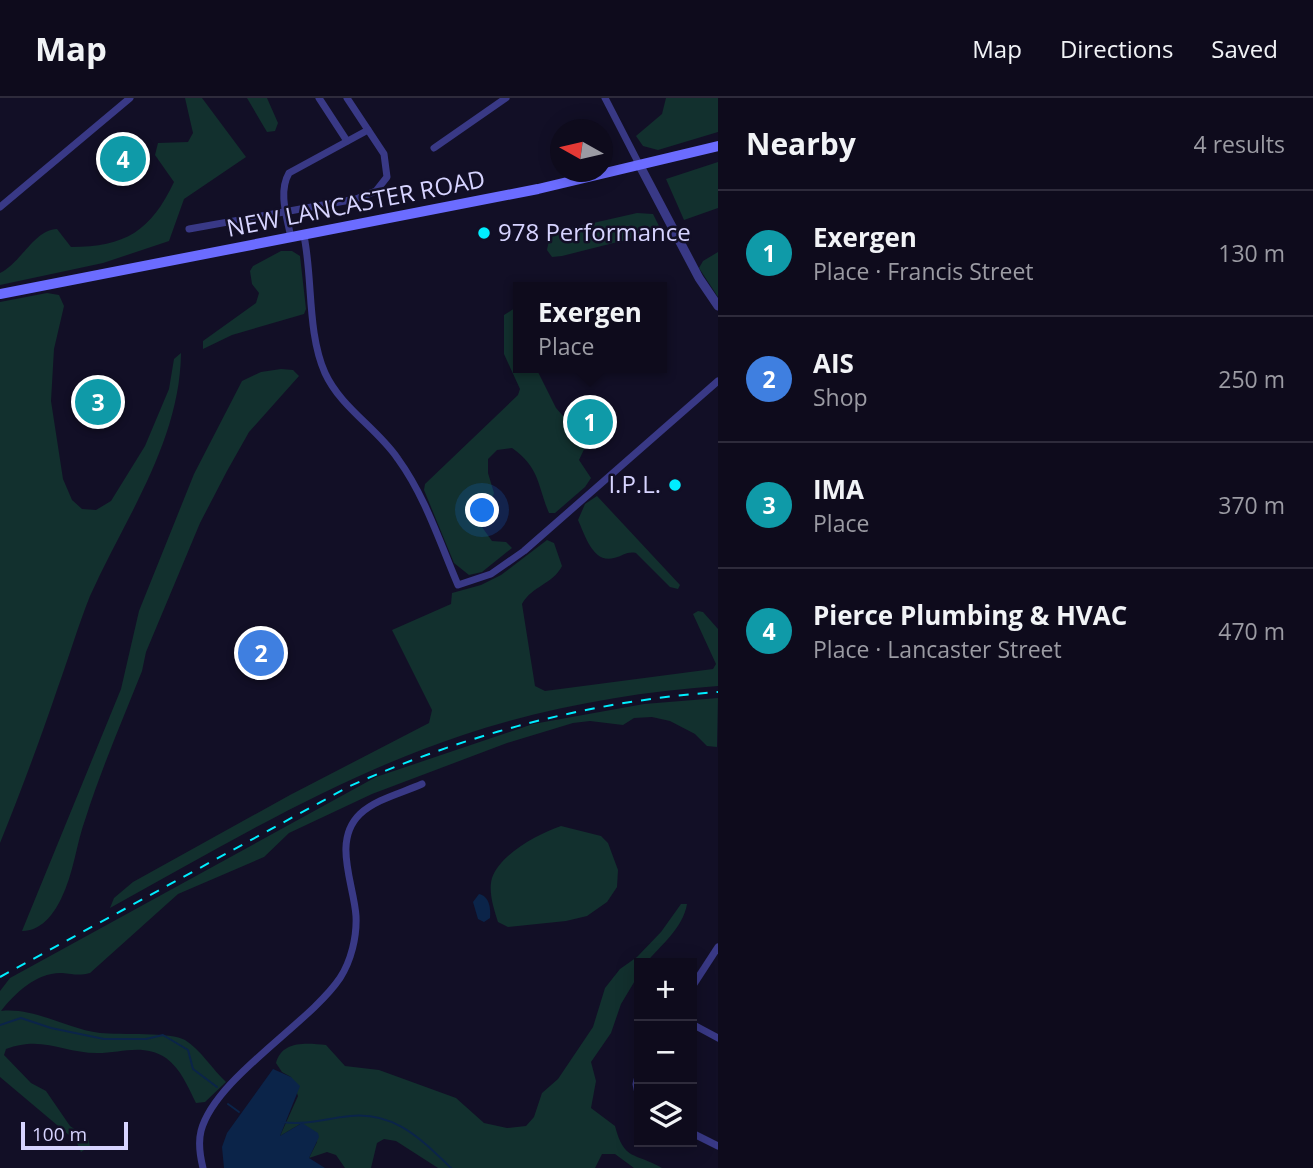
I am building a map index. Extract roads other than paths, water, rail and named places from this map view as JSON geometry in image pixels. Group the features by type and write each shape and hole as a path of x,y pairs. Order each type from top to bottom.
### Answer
{"main road":[{"name":"NEW LANCASTER ROAD","path":"0,294 304,236 640,166 718,146"}],"street":[{"path":"0,208 130,98"},
{"path":"318,98 347,141"},
{"path":"189,229 356,199 382,187 387,168 384,154 347,98"},
{"path":"433,148 506,98"},
{"path":"604,98 699,278 718,306"},
{"path":"291,238 284,182 289,173 368,130"},
{"path":"304,236 310,265 317,345 326,374 345,401 399,460 423,502 458,585 491,574 524,551 718,381"},
{"path":"203,1168 200,1132 212,1110 274,1042 330,990 347,963 355,933 346,849 352,825 366,808 422,784"},
{"path":"697,979 718,947"},
{"path":"697,1027 718,1038"},
{"path":"697,1136 718,1146"}],"water":[{"path":"479,894 485,897 490,907 490,918 484,922 478,919 473,902"},
{"path":"273,1069 291,1077 300,1086 280,1136 302,1123 318,1133 319,1137 309,1158 325,1168 224,1168 222,1147 227,1133"}],"waterway":[{"path":"0,1025 21,1018 51,1028 104,1039 146,1039 163,1035 188,1050 193,1069 217,1087"},
{"path":"228,1104 239,1112"},
{"path":"282,1122 305,1123 359,1115 390,1121 415,1136 451,1168"}],"railway":[{"path":"0,977 350,786 394,767 484,736 576,712 670,696 718,692"}],"place":[{"name":"Pierce Plumbing & HVAC","path":"123,159"},
{"name":"978 Performance","path":"484,233"},
{"name":"IMA","path":"98,402"},
{"name":"Exergen","path":"590,422"},
{"name":"I.P.L.","path":"675,485"},
{"name":"AIS","path":"261,653"}]}
